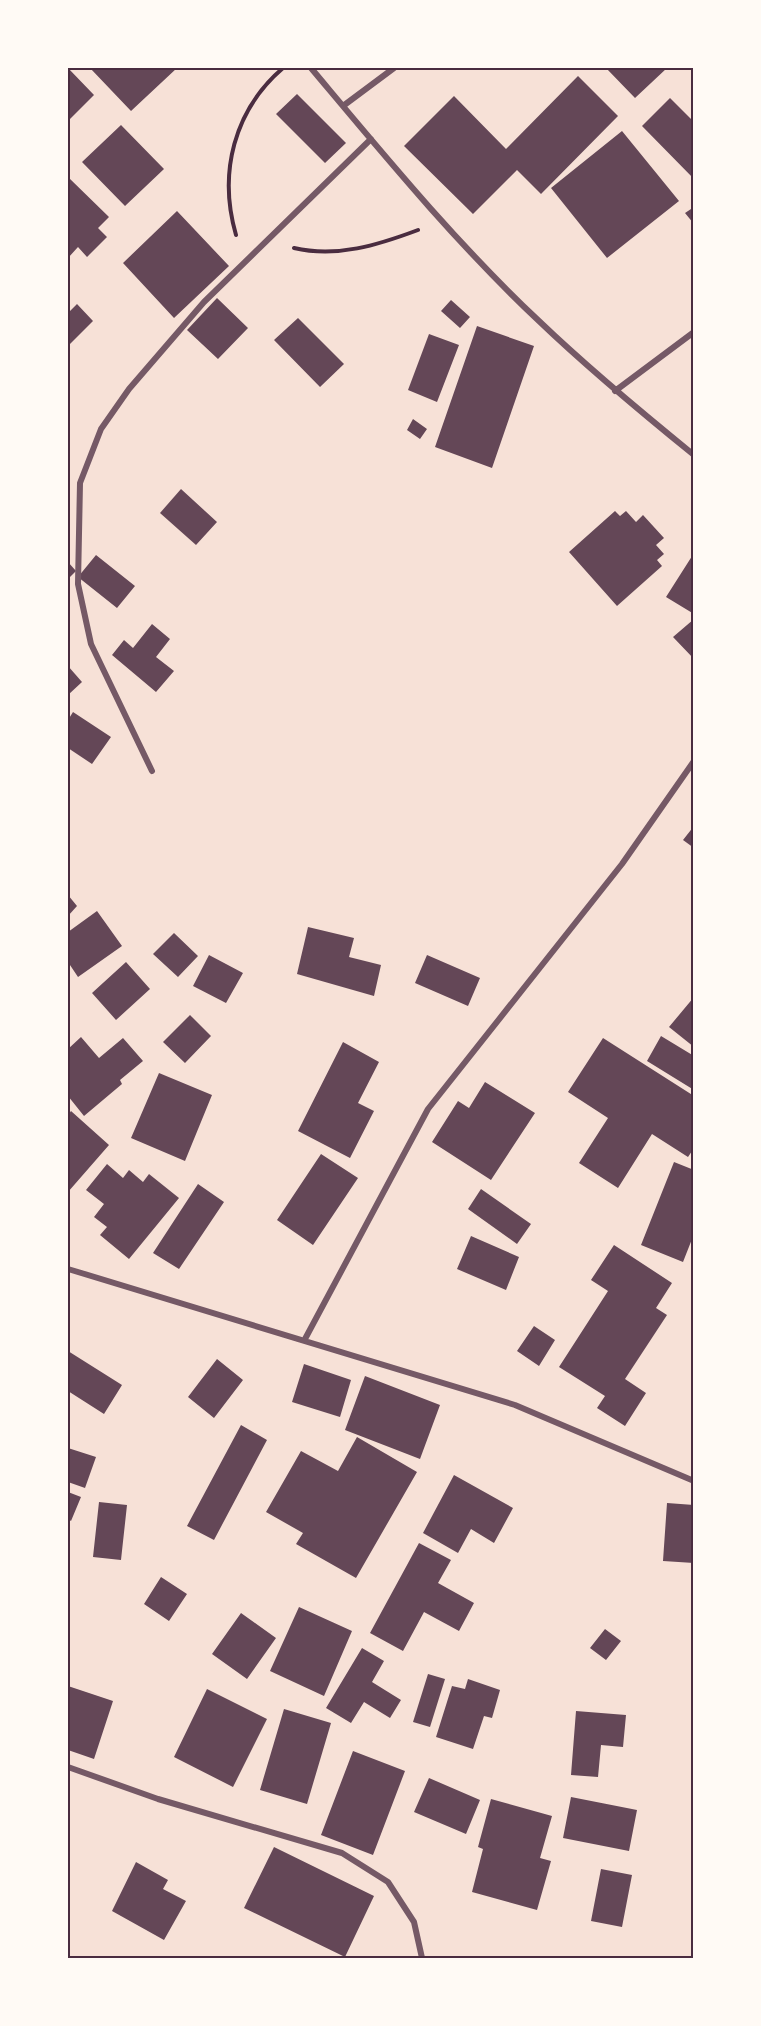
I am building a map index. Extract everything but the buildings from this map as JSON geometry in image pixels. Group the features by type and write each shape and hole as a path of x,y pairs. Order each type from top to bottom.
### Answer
{"street":[{"path":"311,68 441,222 538,321 615,391 693,455"},
{"path":"343,106 394,68"},
{"path":"152,771 92,644 78,584 80,483 101,429 129,389 204,302 371,139"},
{"path":"615,391 693,332"},
{"path":"305,1340 428,1109 622,864 693,761"},
{"path":"68,1269 515,1405 693,1481"},
{"path":"68,1767 158,1799 342,1853 388,1882 414,1922 422,1959"}],"path":[{"path":"244,262 231,219 228,166 240,123 273,76 283,68"},
{"path":"265,242 311,252 348,251 441,222"}]}
